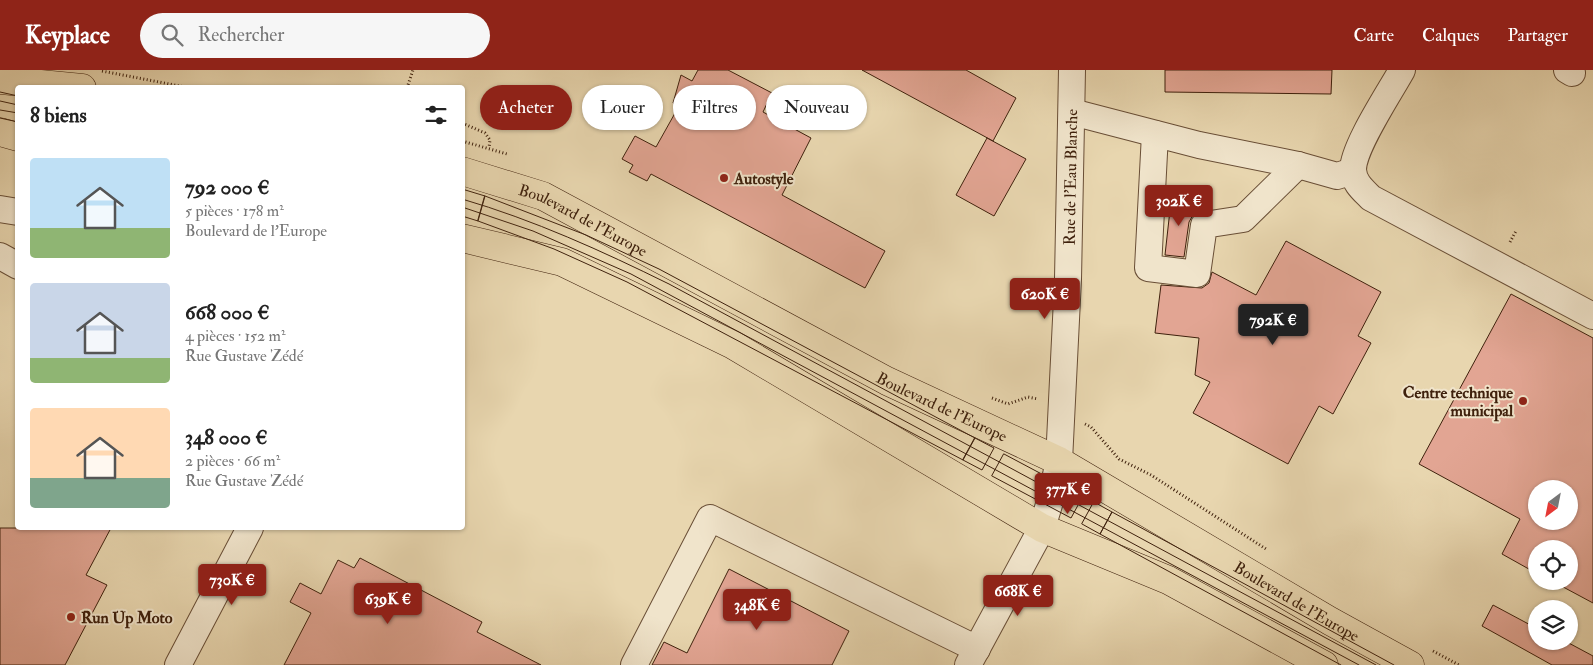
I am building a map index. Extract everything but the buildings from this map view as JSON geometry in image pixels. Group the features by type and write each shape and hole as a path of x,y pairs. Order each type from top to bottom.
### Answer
{"main road":[{"path":"0,80 51,85"},
{"path":"0,132 15,136"},
{"name":"Boulevard de l'Europe","path":"465,172 543,196 887,381 1059,461 1330,621 1410,665"},
{"path":"465,239 562,262 733,345 1042,528 1168,580 1324,665"}],"street":[{"name":"Rue de l'Eau Blanche","path":"972,657 1042,528 1059,461 1068,280 1072,70"},
{"path":"1402,70 1356,153 1353,171 1358,185 1371,198 1593,316"},
{"path":"1072,112 1199,145 1298,165 1337,176 1353,171"},
{"path":"1155,134 1148,268 1197,274 1204,225 1243,219 1298,165"},
{"path":"0,209 15,212"},
{"path":"0,256 15,264"},
{"path":"634,665 710,518 972,657"},
{"path":"178,665 249,530"}],"path":[{"path":"99,70 175,85"},
{"path":"408,85 413,70"},
{"path":"465,124 485,133 490,140 489,148"}],"tram line":[{"path":"0,92 15,95"},
{"path":"0,101 15,104"},
{"path":"0,110 15,112"},
{"path":"0,118 15,121"},
{"path":"465,190 485,196 478,221 465,217"},
{"path":"485,196 586,235 659,269 975,438 963,460 627,282 554,249 478,221 485,196"},
{"path":"465,200 515,216 567,237 669,284 1376,665"},
{"path":"465,208 533,231 631,274 1359,665"},
{"path":"975,438 994,448 982,470 963,460 975,438"},
{"path":"1004,454 1083,496 1071,518 992,476 1004,454"},
{"path":"1094,502 1112,512 1100,534 1082,524 1094,502"},
{"path":"1341,665 1100,534 1112,512 1394,665"}],"place":[{"name":"Autostyle","path":"724,178"},
{"name":"Centre technique municipal","path":"1523,401"},
{"name":"Run Up Moto","path":"71,617"}]}
